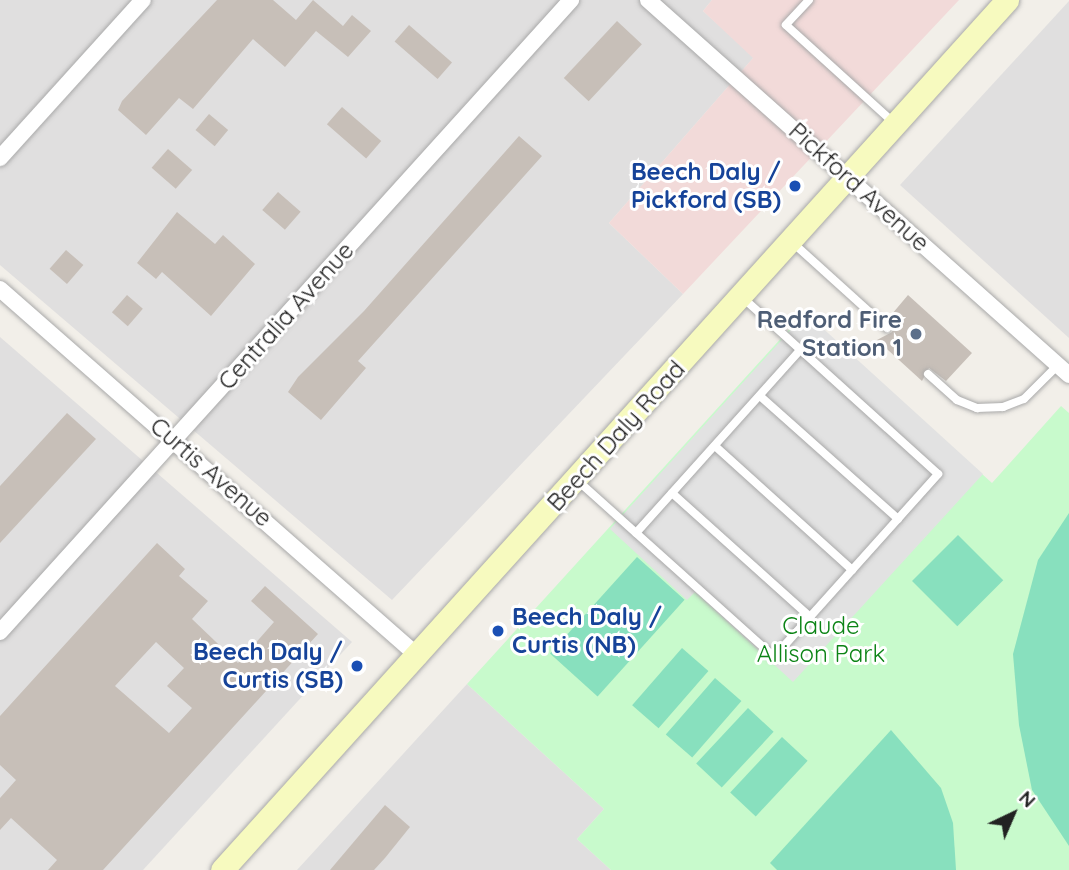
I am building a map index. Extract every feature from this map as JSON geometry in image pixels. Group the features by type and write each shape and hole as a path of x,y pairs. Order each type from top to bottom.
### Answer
{"main road":[{"name":"Beech Daly Road","path":"222,870 419,657 895,124 998,3"}],"street":[{"path":"0,158 143,0"},
{"name":"Centralia Avenue","path":"0,632 571,0"},
{"name":"Pickford Avenue","path":"648,0 1063,370"},
{"name":"Curtis Avenue","path":"0,289 419,657"}],"lane":[{"path":"809,0 786,25 895,124"},
{"path":"791,241 887,328"},
{"path":"577,480 774,657 898,519 938,474 741,296"},
{"path":"636,533 800,350"},
{"path":"928,374 957,400 977,408 1003,407 1024,399 1063,370"},
{"path":"760,396 898,519"},
{"path":"715,446 852,570"},
{"path":"672,493 810,617"}],"shaded area":[{"path":"0,0 712,0 703,11 754,57 609,223 683,294 392,600 0,265"},
{"path":"712,0 959,0 683,294 609,223 753,58 703,11"},
{"path":"1069,1 1069,338 900,185"},
{"path":"806,313 983,474 793,682 695,592 687,600 610,529"},
{"path":"0,337 352,642 143,870 0,870"},
{"path":"467,684 604,809 577,839 611,870 297,870"}],"green space":[{"name":"Claude Allison Park","path":"804,313 992,483 1061,406 1069,413 1069,870 611,870 577,839 604,809 467,684"},
{"path":"1069,513 1069,846 1032,790 1019,725 1013,654 1038,560"},
{"path":"958,535 1003,580 957,626 912,581"},
{"path":"637,557 685,600 598,696 550,654"},
{"path":"682,648 708,671 659,728 632,705"},
{"path":"715,678 741,701 692,758 666,735"},
{"path":"748,708 774,732 722,787 696,764"},
{"path":"891,730 941,788 953,823 956,870 777,870 770,863"},
{"path":"782,737 808,761 756,816 730,793"}],"building":[{"path":"217,0 273,0 296,20 313,0 343,26 352,15 371,31 348,57 316,31 285,67 253,39 193,109 179,98 146,135 118,110 122,101"},
{"path":"617,21 642,44 589,101 564,78"},
{"path":"409,25 452,62 438,79 395,42"},
{"path":"342,107 381,141 366,158 327,124"},
{"path":"209,114 228,130 215,146 196,130"},
{"path":"519,136 542,156 358,361 366,368 321,420 288,392 298,377 364,311"},
{"path":"168,149 192,170 176,189 152,168"},
{"path":"278,192 301,212 285,230 262,210"},
{"path":"177,212 215,244 223,235 255,264 211,316 162,272 156,279 137,263"},
{"path":"66,250 83,265 67,284 50,269"},
{"path":"127,295 143,309 128,326 112,312"},
{"name":"Redford Fire Station 1","path":"908,295 972,353 946,381 929,368 922,381 877,340 892,332 896,318 892,314"},
{"path":"67,413 96,439 0,543 0,486"},
{"path":"157,543 185,569 179,576 208,601 192,619 238,663 274,622 251,601 265,586 318,634 103,870 48,870 57,860 11,818 0,830 0,798 16,780 0,765 0,716","holes":["156,642 184,668 167,686 192,708 169,733 115,686"]},
{"path":"385,805 410,827 385,858 374,870 330,870"}],"place":[{"name":"Beech Daly / Pickford (SB)","path":"795,186"},
{"name":"Redford Fire Station 1","path":"916,334"},
{"name":"Beech Daly / Curtis (NB)","path":"498,631"},
{"name":"Beech Daly / Curtis (SB)","path":"357,666"}]}
